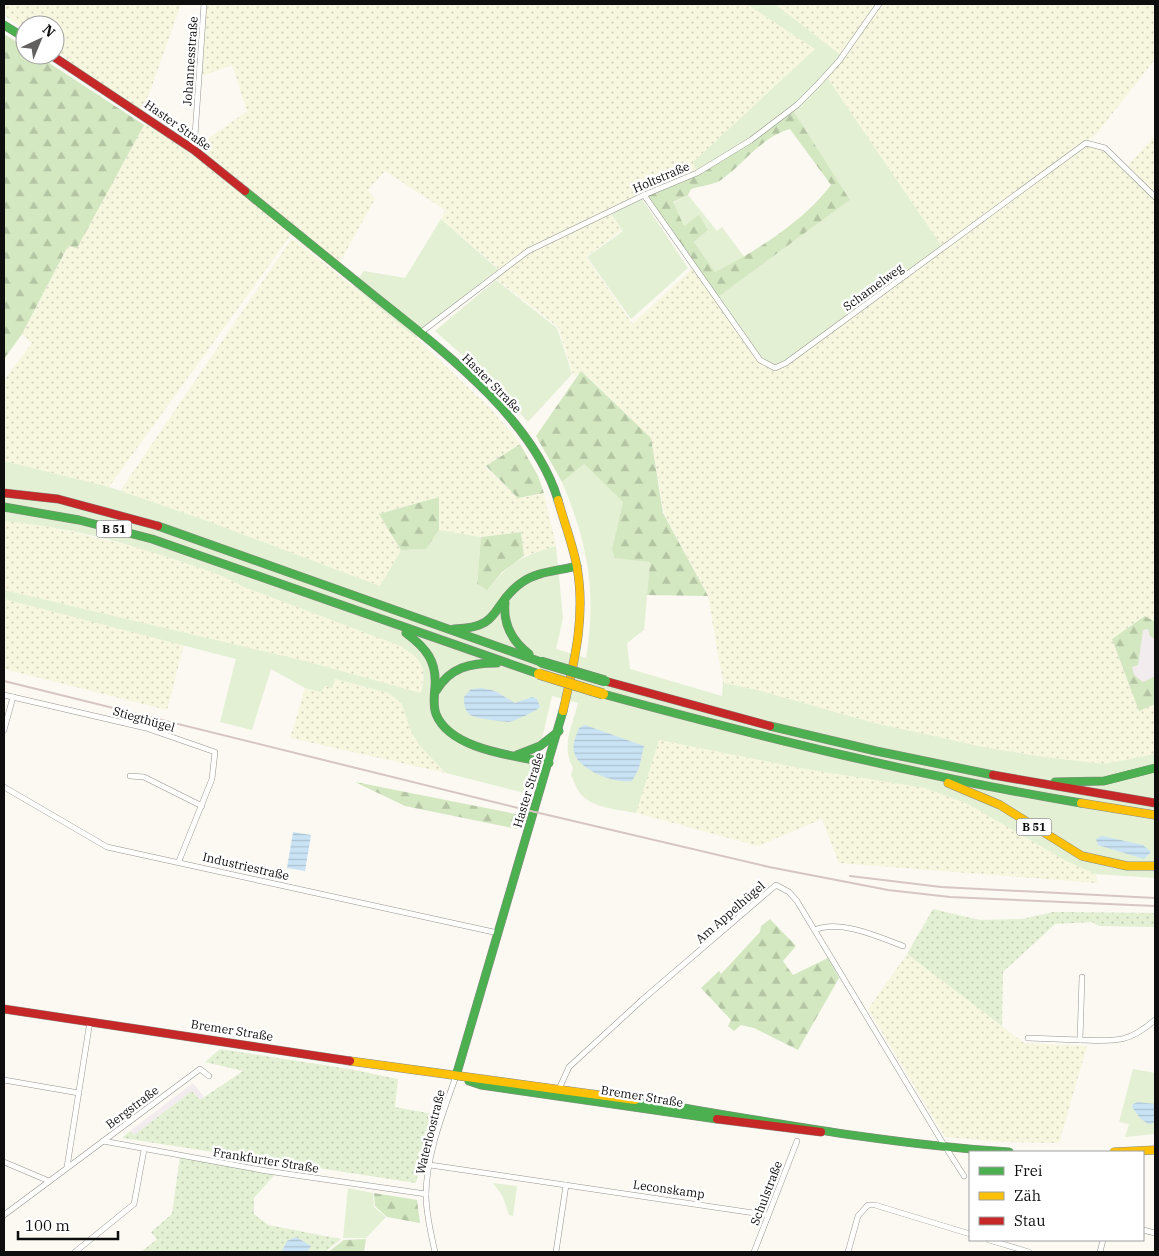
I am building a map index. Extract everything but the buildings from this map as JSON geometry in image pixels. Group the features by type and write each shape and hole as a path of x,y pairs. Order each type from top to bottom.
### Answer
{"main road":[{"path":"4,25 15,32"},
{"name":"Haster Straße","path":"65,64 194,150 420,333 498,403 536,453 557,497 578,566 581,604 579,642 559,731 456,1076"},
{"name":"B 51","path":"4,493 58,499 179,532 441,628 541,662 792,732 855,747 1155,804"},
{"name":"B 51","path":"4,507 54,513 176,546 391,624 539,674 603,694 779,742 917,772 1067,801 1155,815"},
{"path":"441,628 478,628 487,624 520,584 536,576 578,566"},
{"path":"506,600 504,611 510,635 519,647 541,662"},
{"path":"391,624 425,646 434,659 436,716 443,726 455,737 477,746 549,763"},
{"path":"435,694 440,682 458,666 471,663 504,662"},
{"path":"516,755 540,746 559,731"},
{"name":"B 51","path":"1041,783 1104,781 1155,768"},
{"name":"B 51","path":"917,772 1000,805 1082,856 1126,866 1155,866"},
{"name":"Bremer Straße","path":"4,1008 813,1127 826,1132"},
{"name":"Bremer Straße","path":"456,1076 481,1085 812,1133 826,1132 946,1148 993,1151"}],"street":[{"name":"Johannesstraße","path":"194,150 204,4"},
{"name":"Holtstraße","path":"420,333 528,251 644,195 697,173 750,140 797,105 839,61 879,4"},
{"name":"Schamelweg","path":"644,195 760,360 775,368 786,363 1086,143 1104,148 1155,197"},
{"name":"Stiegthügel","path":"4,695 146,728 215,752 212,779 179,861"},
{"path":"4,730 13,697"},
{"path":"130,776 144,778 202,806"},
{"name":"Industriestraße","path":"4,787 107,847 179,861 498,933"},
{"name":"Am Appelhügel","path":"559,1089 569,1067 642,1000 776,885 788,892 797,901 964,1176"},
{"path":"815,930 829,926 867,932 903,946"},
{"path":"1080,1040 1082,977"},
{"path":"1028,1038 1115,1041 1129,1038 1142,1032 1155,1020"},
{"path":"67,1166 90,1022"},
{"name":"Bergstraße","path":"4,1215 67,1166 200,1069 209,1076"},
{"name":"Waterloostraße","path":"435,1252 426,1194 430,1165 456,1076"},
{"path":"4,1080 79,1094"},
{"name":"Frankfurter Straße","path":"103,1141 144,1150 426,1194"},
{"name":"Schulstraße","path":"754,1252 797,1141"},
{"path":"79,1251 134,1204 144,1150"},
{"path":"4,1162 49,1181"},
{"name":"Leconskamp","path":"430,1165 768,1215"},
{"path":"556,1252 566,1185"},
{"path":"848,1252 858,1216 868,1205 874,1205 969,1234"},
{"path":"992,1241 1028,1252"}],"shaded area":[{"path":"1155,622 1155,704 1139,711 1112,639"},
{"path":"193,1083 204,1097 200,1100 192,1091 134,1135 130,1131"}],"green space":[{"path":"4,4 181,4 142,114 65,65 67,58 65,57 65,15 15,15 15,23 4,15"},
{"path":"204,4 747,4 815,49 693,162 697,173 609,212 622,230 586,257 632,323 630,326 693,268 943,248 826,76 842,56 775,4 1154,4 1155,59 1099,131 1086,143 1105,148 1126,168 1155,135 1155,622 1145,616 1112,639 1139,710 1155,704 1155,754 1104,764 983,747 870,722 758,690 723,683 708,596 664,513 651,438 582,371 574,377 558,327 492,276 500,270 441,219 445,210 385,171 368,190 375,199 335,271 291,235 109,487 4,461 4,380 32,343 22,334 69,245 77,247 148,118 194,149 247,111 232,65 199,77"},
{"path":"747,4 775,4 842,56 826,76 943,248 775,368 760,360 715,299 850,200 792,110 750,140 697,173 693,162 815,49"},
{"path":"4,34 15,41 15,65 52,65 144,125 77,248 68,246 22,334 4,359"},
{"path":"792,109 850,200 715,299 644,195 697,173 750,140","holes":["790,129 831,185 793,223 762,245 715,272 694,242 708,230 699,215 684,226 673,202 688,195 691,189 718,182 770,138"]},
{"path":"688,195 717,231 722,227 745,258 715,272 694,242 708,230 699,216 684,226 673,203"},
{"path":"642,199 688,268 631,319 587,257 623,231 611,214"},
{"path":"441,219 500,271 416,338 353,286 364,271 405,278"},
{"path":"292,238 413,335 491,409 520,443 485,467 518,498 544,494 556,546 524,556 521,532 481,537 439,530 438,497 379,514 401,550 380,586 210,522 120,491"},
{"path":"496,280 557,328 572,374 528,422 488,378 435,331"},
{"path":"581,371 651,438 663,513 708,596 647,595 650,562 615,558 612,549 623,502 584,464 562,482 536,436"},
{"path":"520,444 538,476 544,493 518,498 486,466"},
{"path":"4,461 109,487 210,522 380,586 401,550 426,549 439,530 481,537 477,584 487,590 503,573 517,562 525,557 556,546 563,618 556,649 586,658 591,611 588,568 578,526 562,482 584,464 623,502 612,549 650,562 644,630 627,643 630,669 722,696 723,683 758,690 870,722 983,747 1044,757 1104,764 1155,754 1155,878 1096,874 1068,862 968,804 925,788 800,768 659,740 636,813 603,807 583,797 571,775 573,768 568,752 568,744 578,703 552,696 529,794 446,773 419,745 409,727 402,704 389,693 335,679 332,688 325,686 321,692 305,688 271,669 252,730 220,722 236,659 4,599 4,590 305,661 421,693 424,676 423,669 412,654 398,645 180,561 137,547 71,531 4,521"},
{"path":"439,497 439,530 426,549 401,550 379,514"},
{"path":"4,521 35,523 144,549 229,578 244,587 398,645 416,656 424,671 421,693 305,661 4,590"},
{"path":"521,532 524,556 502,572 487,590 477,584 481,537"},
{"path":"4,599 184,645 167,710 4,669"},
{"path":"1145,616 1155,622 1155,639 1150,636 1148,629 1143,630 1138,665 1132,667 1134,675 1143,682 1155,676 1155,704 1139,711 1112,639"},
{"path":"334,679 389,693 402,704 409,727 446,773 290,738 305,688 321,692 325,686 332,687"},
{"path":"659,740 800,768 925,788 968,804 1068,862 1096,874 1097,883 839,863 822,819 758,846 636,813"},
{"path":"355,782 521,815 517,829 405,806"},
{"path":"933,909 980,920 1022,919 1053,912 1155,913 1155,927 1099,926 1092,922 1055,924 1003,972 1002,1026 907,954"},
{"path":"770,919 796,946 783,961 793,975 828,958 839,978 798,1050 754,1028 741,1025 734,1031 728,1026 731,1020 701,988 719,971 721,974 760,932 761,926"},
{"path":"907,954 1024,1043 1087,1046 1059,1143 1002,1142 945,1137 868,1009"},
{"path":"220,1049 349,1069 398,1079 395,1107 433,1114 416,1183 122,1138 130,1131 134,1135 192,1091 200,1100 243,1071 205,1062"},
{"path":"1133,1069 1155,1073 1155,1134 1125,1137 1129,1124 1119,1122"},
{"path":"180,1156 277,1172 254,1198 254,1214 268,1225 341,1239 325,1252 141,1252 157,1239 151,1232 172,1214"},
{"path":"493,1183 517,1186 513,1216 509,1215 503,1197"},
{"path":"348,1188 373,1193 374,1207 386,1217 366,1238 343,1238"},
{"path":"374,1193 417,1200 420,1223 387,1217 375,1206"},
{"path":"366,1239 364,1252 328,1252 344,1240"}],"water":[{"path":"482,688 495,691 515,703 532,697 537,699 540,707 509,722 489,720 470,715 465,709 464,697 471,689"},
{"path":"585,725 644,746 639,768 632,781 607,778 582,765 577,759 574,749 579,728"},
{"path":"293,832 311,835 305,871 287,868"},
{"path":"1102,836 1143,845 1151,852 1144,859 1098,845 1096,839"},
{"path":"1138,1102 1155,1104 1155,1123 1148,1124 1140,1118 1132,1107 1133,1104"},
{"path":"296,1237 311,1246 307,1252 282,1251 287,1241"}],"railway":[{"path":"4,681 518,808 769,867 888,890 950,897 1155,906"},
{"path":"850,876 941,887 1155,898"}],"traffic: fast":[{"path":"4,25 15,32"},
{"path":"245,191 425,337 480,386 506,412 528,440 546,469 558,500"},
{"path":"4,507 79,520 152,539 539,674"},
{"path":"158,526 541,662"},
{"path":"454,629 470,628 489,620 511,591 527,579 577,566"},
{"path":"505,603 507,625 510,632 518,644 529,654"},
{"path":"406,633 419,644 432,662 435,678 434,708 444,726 455,736 485,749 549,763"},
{"path":"541,662 605,681"},
{"path":"436,691 448,676 462,668 478,664 497,663"},
{"path":"603,694 900,768 1081,803"},
{"path":"456,1076 563,711"},
{"path":"770,726 876,751 993,775"},
{"path":"517,755 540,746 559,731"},
{"path":"1055,782 1104,781 1155,768"},
{"path":"469,1081 481,1085 717,1119"},
{"path":"635,1100 868,1137 997,1151"}],"traffic: slow":[{"path":"558,500 577,567 580,604 578,640 563,711"},
{"path":"539,674 603,694"},
{"path":"948,783 1000,805 1082,856 1127,866 1155,866"},
{"path":"1081,803 1155,815"},
{"path":"350,1061 635,1100"},
{"path":"1134,1151 1155,1150"}],"traffic: jam":[{"path":"65,64 194,150 245,191"},
{"path":"4,493 58,499 158,526"},
{"path":"605,681 770,726"},
{"path":"993,775 1155,803"},
{"path":"4,1009 350,1061"},
{"path":"717,1119 821,1132"}]}
